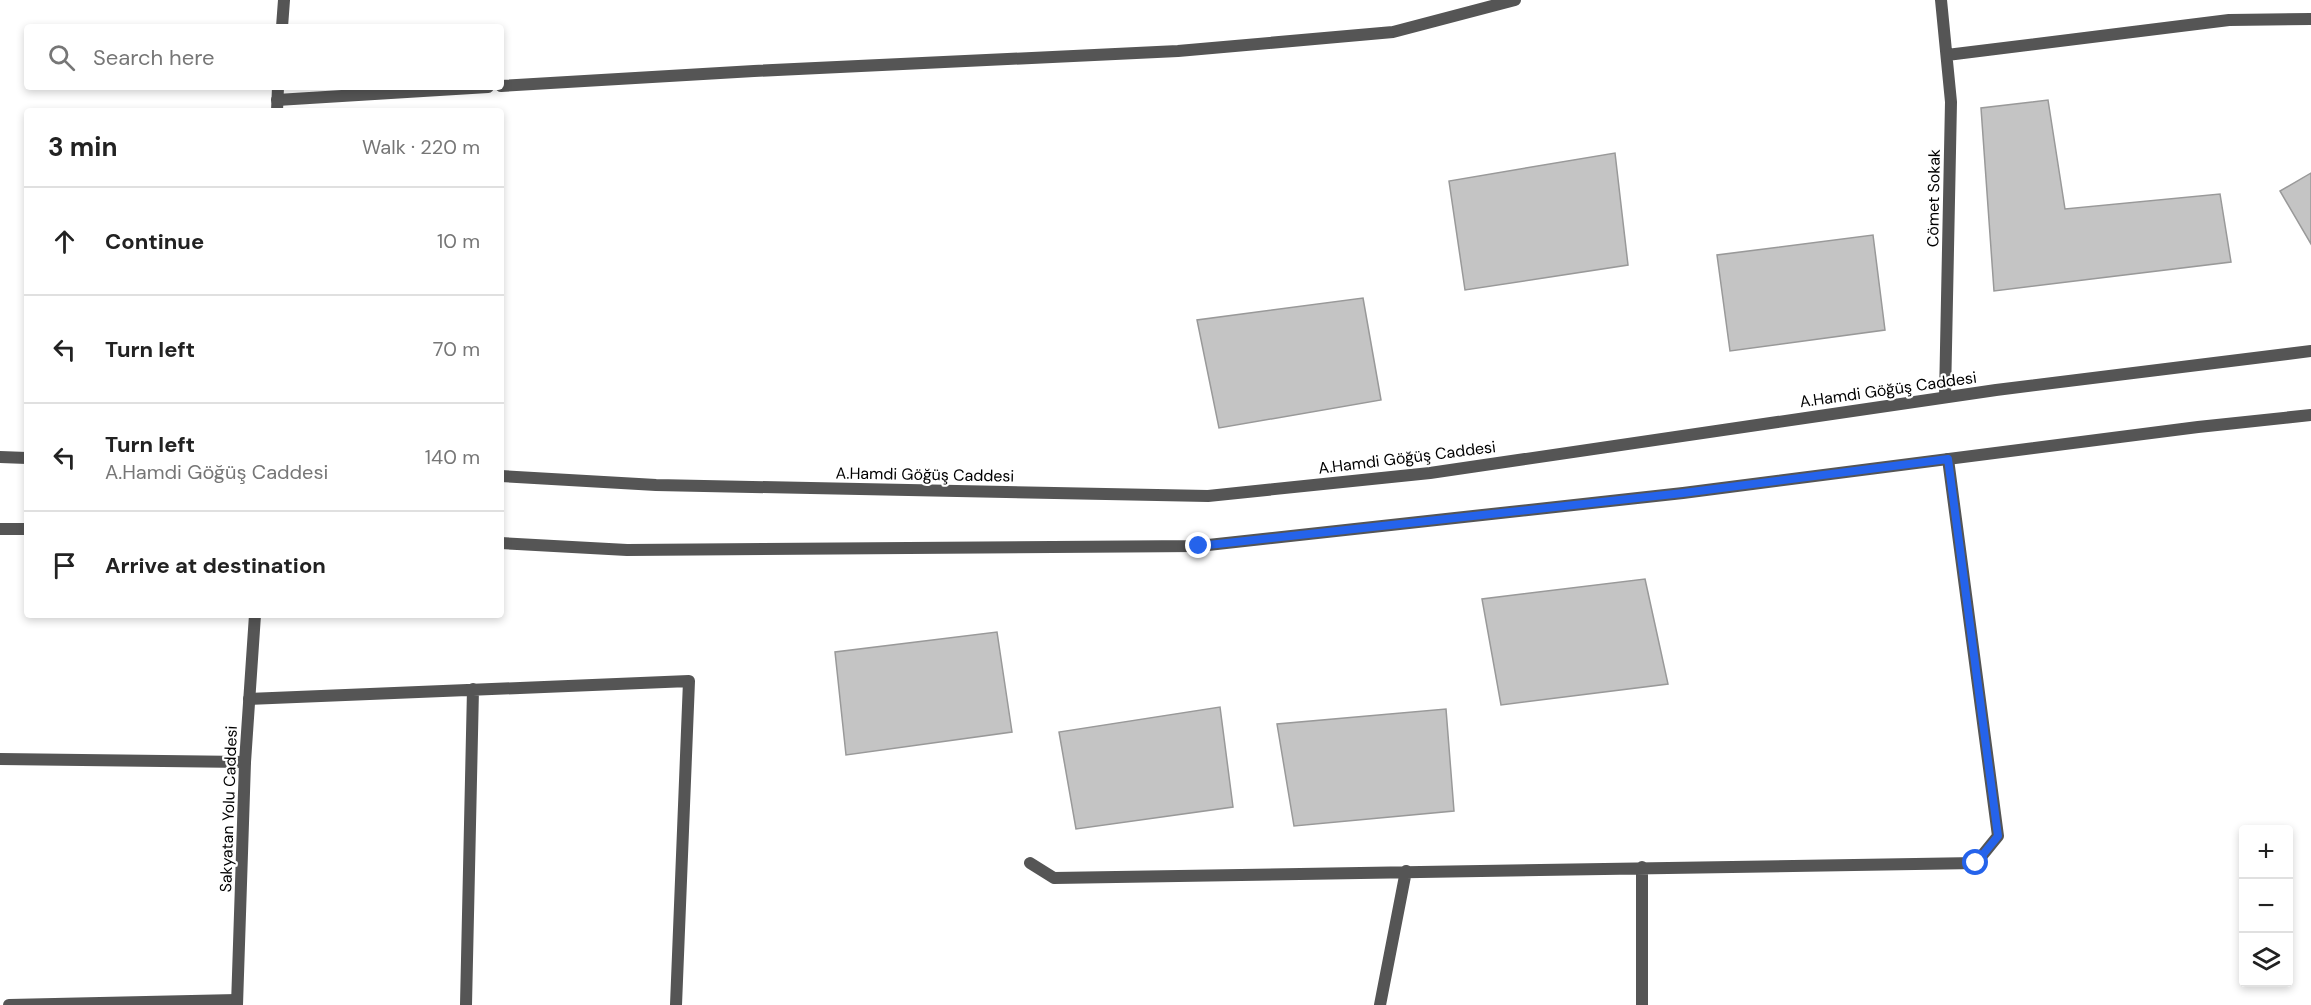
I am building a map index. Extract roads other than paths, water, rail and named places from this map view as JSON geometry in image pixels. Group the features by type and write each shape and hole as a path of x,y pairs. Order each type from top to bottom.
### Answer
{"street":[{"path":"282,24 284,0"},
{"path":"504,86 754,71 1178,51 1393,32 1515,0"},
{"name":"Cömet Sokak","path":"1941,0 1952,102 1945,397"},
{"path":"1947,55 2229,20 2311,19"},
{"path":"277,99 436,90"},
{"name":"A.Hamdi Göğüş Caddesi","path":"504,476 656,485 1208,496 1431,473 1945,397 2311,351"},
{"path":"504,543 627,550 1199,546 1683,493 2198,427 2311,415"},
{"path":"0,457 24,458"},
{"path":"1030,863 1054,878 1976,863 1998,836 1948,459"},
{"path":"0,529 24,529"},
{"name":"Sakyatan Yolu Caddesi","path":"237,1003 245,762 255,618"},
{"path":"249,699 689,681 676,1005"},
{"path":"466,1005 473,689"},
{"path":"0,759 245,762"},
{"path":"1642,867 1642,1005"},
{"path":"1380,1005 1406,871"},
{"path":"9,1005 237,1003"}]}
